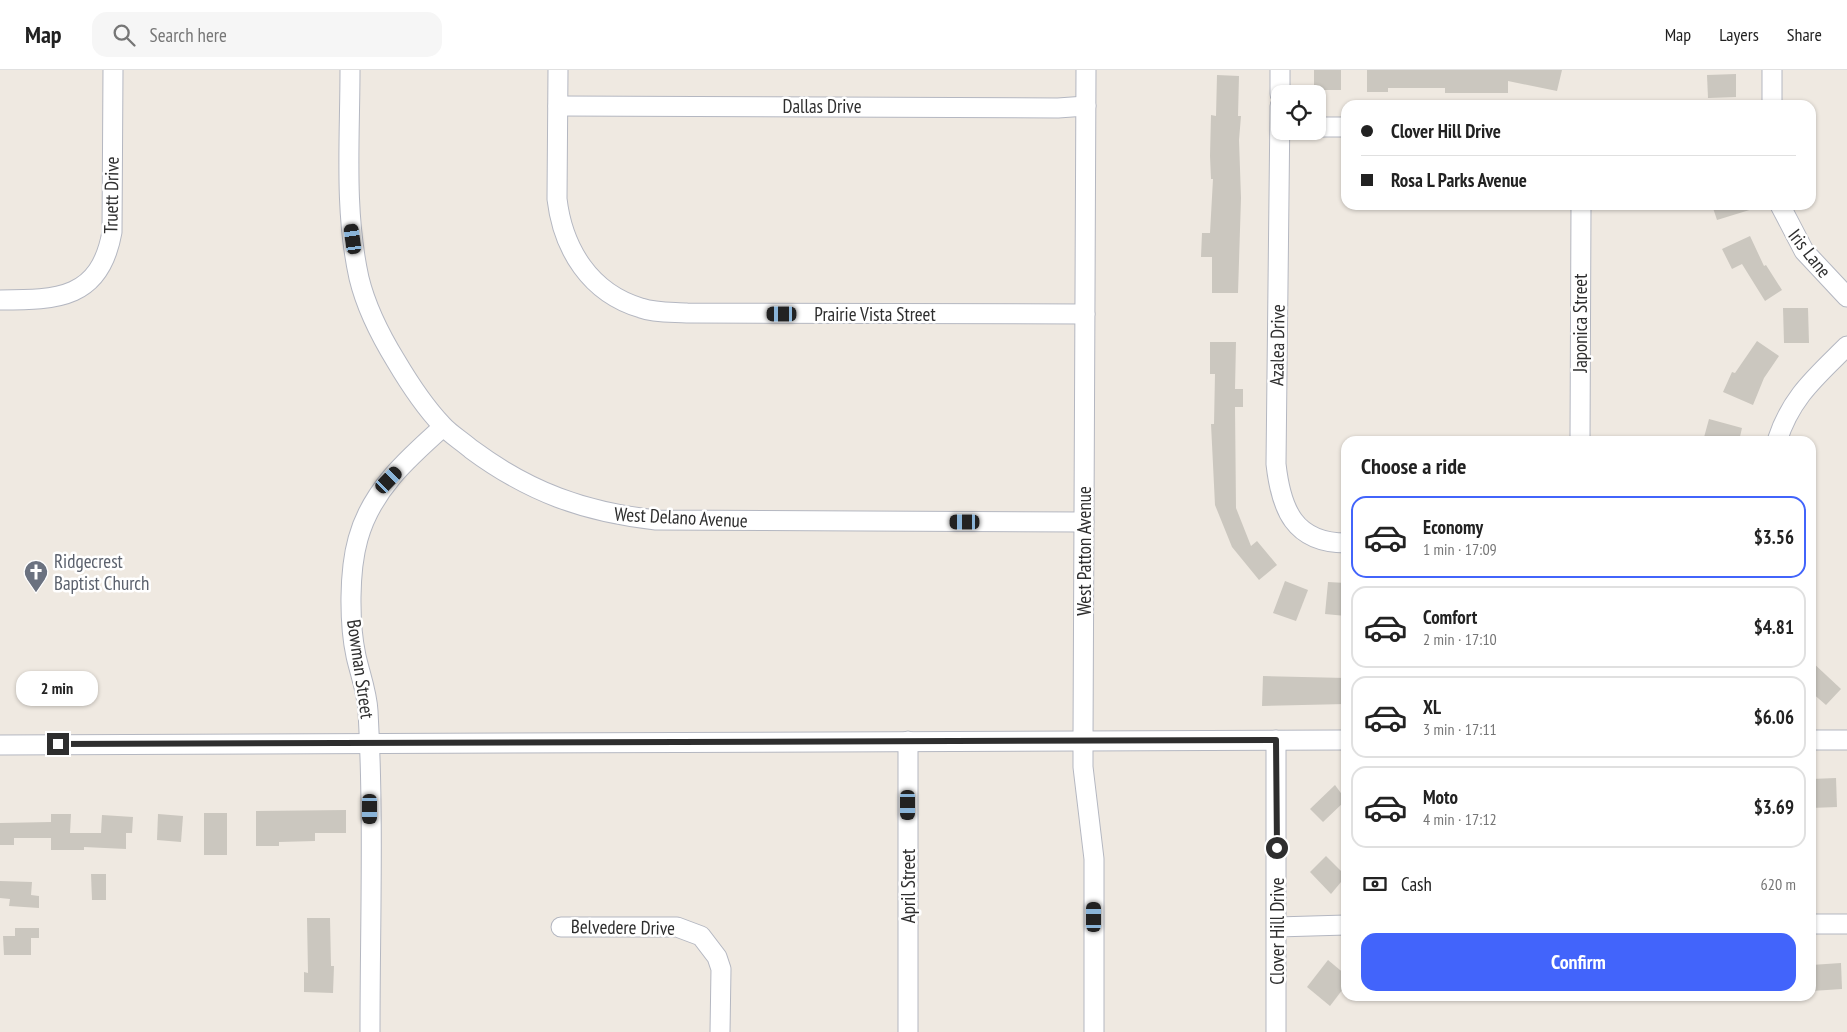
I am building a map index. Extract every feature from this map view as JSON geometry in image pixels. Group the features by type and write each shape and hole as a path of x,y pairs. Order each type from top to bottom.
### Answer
{"street":[{"name":"Truett Drive","path":"0,300 40,300 66,295 80,288 93,277 102,264 109,248 112,232 113,70"},
{"name":"West Delano Avenue","path":"350,70 350,208 360,279 383,339 408,382 443,427 492,464 529,486 576,505 623,516 686,521 1084,522"},
{"name":"Prairie Vista Street","path":"558,70 557,199 559,218 566,239 578,263 599,286 621,300 641,308 687,313 1085,314"},
{"name":"West Patton Avenue","path":"1086,70 1083,767 1094,859 1094,1032"},
{"path":"1280,70 1280,85"},
{"path":"1772,70 1772,100"},
{"name":"Dallas Drive","path":"558,106 1058,108 1086,106"},
{"path":"1326,127 1341,127"},
{"name":"Azalea Drive","path":"1280,140 1276,464 1278,485 1291,520 1303,531 1318,538 1341,543"},
{"name":"Japonica Street","path":"1580,436 1581,210"},
{"name":"Iris Lane","path":"1783,210 1804,252 1847,296"},
{"path":"1779,436 1785,419 1802,391 1847,346"},
{"name":"Bowman Street","path":"370,1032 368,708 353,635 353,568 357,540 366,514 378,492 421,446 443,427"},
{"name":"Clover Hill Drive","path":"1276,740 1276,1032"},
{"path":"0,745 369,742 1341,740"},
{"path":"1816,740 1847,740"},
{"name":"April Street","path":"908,741 908,1032"},
{"path":"1816,924 1847,924"},
{"path":"1277,927 1341,925"},
{"name":"Belvedere Drive","path":"562,926 677,926 701,936 718,957 720,969 720,1032"}],"building":[{"path":"1314,70 1341,70 1341,90 1326,90 1326,85 1314,85"},
{"path":"1367,70 1562,70 1557,91 1508,81 1508,93 1445,93 1445,88 1388,88 1388,92 1367,92"},
{"path":"1736,74 1736,97 1708,98 1707,75"},
{"path":"1217,75 1239,76 1238,116 1241,116 1239,140 1241,198 1238,293 1212,293 1212,257 1201,257 1202,233 1210,233 1213,179 1211,179 1210,156 1211,115 1216,116"},
{"path":"1714,210 1750,210 1717,220"},
{"path":"1750,236 1764,266 1766,265 1782,290 1765,301 1742,264 1732,269 1722,249"},
{"path":"1783,308 1808,308 1809,343 1784,343"},
{"path":"1757,341 1779,356 1764,378 1753,405 1723,392 1732,372 1735,373"},
{"path":"1210,342 1236,342 1235,389 1243,389 1243,407 1235,407 1236,508 1251,546 1257,541 1277,565 1259,580 1232,547 1215,505 1211,424 1214,424 1215,374 1210,374"},
{"path":"1709,419 1742,428 1740,436 1704,436"},
{"path":"1285,581 1308,590 1296,621 1273,613"},
{"path":"1328,582 1341,583 1341,616 1325,614"},
{"path":"1816,666 1841,689 1826,705 1816,696"},
{"path":"1263,676 1341,678 1341,704 1262,706"},
{"path":"1836,778 1837,807 1816,808 1816,779"},
{"path":"1335,785 1341,793 1341,805 1323,822 1310,809"},
{"path":"346,810 346,833 315,833 315,841 279,842 279,846 256,846 256,811"},
{"path":"204,813 227,813 227,855 204,855"},
{"path":"51,814 71,814 70,833 101,833 102,815 133,817 132,833 126,833 126,849 84,847 84,850 51,850 51,838 14,838 14,845 0,845 0,823 51,822"},
{"path":"158,814 183,816 181,842 157,840"},
{"path":"1326,856 1341,871 1341,882 1331,894 1310,872"},
{"path":"91,874 106,874 106,900 92,900"},
{"path":"0,881 32,882 31,895 39,896 39,908 9,906 10,899 0,898"},
{"path":"307,918 330,918 331,966 334,966 333,993 304,992 304,972 308,973"},
{"path":"15,928 39,928 39,938 31,938 31,955 4,955 3,936 15,936"},
{"path":"1328,960 1341,971 1341,992 1330,1006 1307,987"},
{"path":"1841,963 1842,989 1816,991 1816,965"}],"place":[{"name":"Ridgecrest Baptist Church","path":"36,593"}],"route":[{"path":"58,744 1276,740 1278,770 1277,848"}]}
